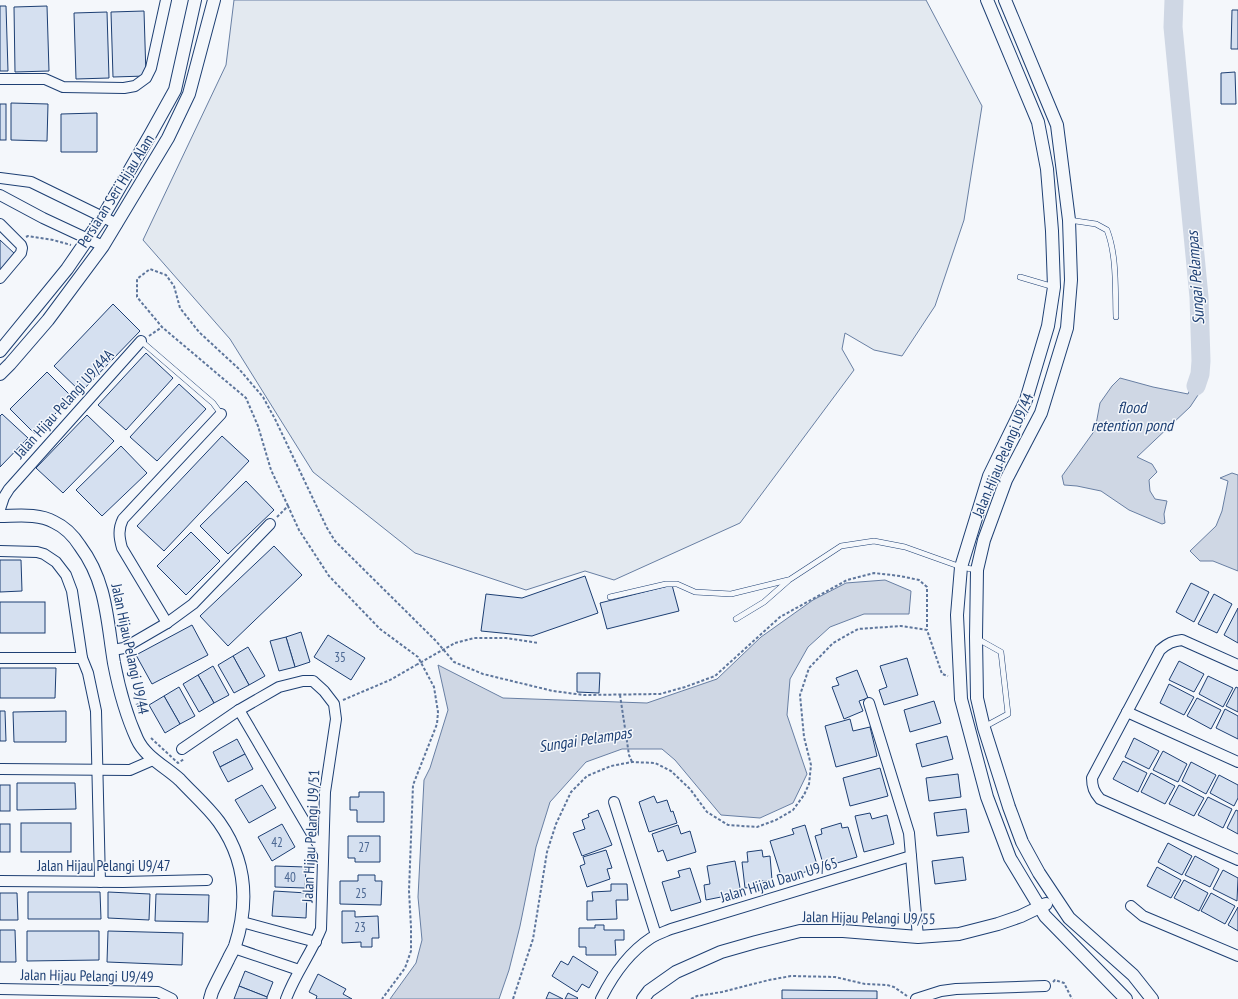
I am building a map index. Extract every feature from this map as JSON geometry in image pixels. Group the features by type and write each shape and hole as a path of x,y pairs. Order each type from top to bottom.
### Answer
{"street":[{"path":"0,80 45,79 63,87 124,88 135,86 146,78 151,68 166,0"},
{"name":"Persiaran Seri Hijau Alam","path":"0,351 67,269 102,218 175,90 195,0"},
{"name":"Persiaran Seri Hijau Alam","path":"0,374 48,320 102,246 117,224 168,138 189,94 214,0"},
{"name":"Jalan Hijau Pelangi U9/44","path":"987,0 1038,122 1047,169 1052,231 1054,287 1048,326 1026,400 989,476 961,567 957,615 961,699 987,797 1010,858 1045,916 1126,999"},
{"name":"Jalan Hijau Pelangi U9/44","path":"1005,0 1057,125 1069,220 1071,280 1067,328 1041,413 1006,480 984,540 977,570 977,698 984,728 1009,807 1022,842 1039,873 1069,918 1133,975 1152,999"},
{"path":"0,178 31,182 117,224"},
{"path":"0,195 85,243 102,246"},
{"path":"0,224 17,240 22,248 21,253 0,278"},
{"name":"Jalan Hijau Pelangi U9/44A","path":"0,509 4,497 9,489 141,341"},
{"path":"167,623 122,548 119,538 119,527 123,519 221,414"},
{"name":"Jalan Hijau Pelangi U9/44","path":"0,516 37,516 53,521 71,533 86,554 100,582 106,606 114,663 129,722 139,743 154,760 175,776 194,794 219,822 231,841 240,864 244,898 242,922 234,948 210,999"},
{"path":"113,650 124,648 167,623 193,604 270,524"},
{"path":"0,551 37,552 44,554 56,562 66,575 72,591 82,658 90,680 96,711 100,882"},
{"path":"1238,665 1182,640 1173,641 1160,650 1092,778 1094,792 1100,799 1238,860"},
{"path":"0,658 82,658"},
{"path":"182,749 239,710 279,687 303,681 313,681 324,691 334,704"},
{"name":"Jalan Hijau Pelangi U9/51","path":"286,999 299,970 316,942 321,929 325,792 336,719 334,704"},
{"path":"869,704 909,833 918,937"},
{"path":"239,710 323,854"},
{"path":"1127,712 1238,762"},
{"path":"0,769 130,770 154,760"},
{"path":"614,802 656,936"},
{"name":"Jalan Hijau Daun U9/65","path":"601,999 613,976 628,957 652,937 671,929 912,856"},
{"name":"Jalan Hijau Pelangi U9/47","path":"0,881 143,882 208,880"},
{"name":"Jalan Hijau Pelangi U9/55","path":"643,999 649,991 676,972 721,952 756,942 800,932 843,931 918,937 959,934 998,924 1056,899"},
{"path":"1131,906 1143,916 1238,956"},
{"path":"242,922 316,942"},
{"path":"234,948 299,970"},
{"path":"916,999 942,991 956,989 1045,986"},
{"name":"Jalan Hijau Pelangi U9/49","path":"0,989 158,992 172,999"}],"lane":[{"path":"1069,220 1096,224 1107,230 1112,242 1116,317"},
{"path":"1020,278 1054,287"},
{"path":"141,341 212,403 221,414"},
{"path":"736,619 764,602 789,580 840,546 874,541 905,547 961,567 977,570"},
{"path":"610,597 666,584 677,584 695,592 731,594 789,580"},
{"path":"976,637 1001,652 1008,714 984,728"}],"path":[{"path":"17,240 28,236 85,243"},
{"path":"382,999 405,968 411,951 409,891 413,785 437,724 438,712 434,687 418,657 380,629 329,576 299,530 271,470 258,426 246,398 162,327 137,297 137,279 150,269 166,275 174,286 180,308 199,332 239,369 263,397 327,528 335,541 436,641 454,662 483,674 553,691 584,695 660,694 715,676 780,617 847,580 874,573 918,580 927,586 927,630 942,674 950,677 960,677"},
{"path":"141,341 162,327"},
{"path":"270,524 288,506"},
{"path":"513,999 533,939 547,852 556,824 571,792 587,776 612,766 632,762 655,763 671,771 690,789 707,812 728,825 757,827 776,820 793,810 804,795 809,784 811,765 804,737 800,695 809,668 833,643 858,629 901,626 927,630"},
{"path":"334,704 390,680 455,643 474,638 506,638 538,643"},
{"path":"620,695 629,755 632,762"},
{"path":"126,709 139,704 140,720"},
{"path":"147,735 178,763 188,757 182,749"},
{"path":"691,999 697,996 722,992 791,976 834,978 864,984 887,985 894,987 910,999"},
{"path":"1045,986 1055,980 1064,983 1072,999"}],"shaded area":[{"path":"234,0 926,0 982,106 964,220 935,306 902,356 874,350 845,333 842,349 854,370 740,523 614,580 585,571 526,590 415,553 313,472 230,339 143,240 226,65"}],"water":[{"name":"flood retention pond","path":"1207,361 1200,392 1190,407 1137,457 1152,464 1157,472 1149,480 1150,491 1155,499 1167,501 1164,514 1165,523 1162,524 1129,510 1101,491 1064,485 1062,476 1095,430 1100,403 1112,386 1120,378 1153,387 1188,394 1198,362"},
{"path":"1232,473 1238,475 1238,571 1213,561 1200,561 1190,551 1216,526 1222,511 1228,481 1220,478"},
{"path":"885,580 911,591 909,614 864,614 830,627 808,647 790,679 787,715 807,774 793,803 760,818 721,815 675,760 662,749 622,749 586,762 550,802 536,847 520,926 509,970 499,999 390,999 416,963 422,940 418,897 424,780 430,768 448,710 438,665 503,698 647,703 717,679 761,637 813,600 846,583"}],"building":[{"path":"0,6 6,6 8,71 0,71"},
{"path":"47,6 49,71 15,72 14,7"},
{"path":"1232,10 1238,10 1238,49 1231,49"},
{"path":"144,11 146,76 113,77 111,12"},
{"path":"107,12 109,78 76,79 74,13"},
{"path":"1235,72 1236,104 1221,104 1221,73"},
{"path":"11,103 48,104 47,141 11,140"},
{"path":"0,104 6,104 6,140 0,140"},
{"path":"97,113 97,152 61,152 61,114"},
{"path":"0,240 15,254 0,270"},
{"path":"113,304 140,331 81,392 54,366"},
{"path":"146,353 173,378 126,430 98,405"},
{"path":"47,372 72,397 35,434 10,409"},
{"path":"179,384 206,409 157,461 130,437"},
{"path":"2,414 28,438 0,467 0,416"},
{"path":"87,415 114,441 63,493 36,468"},
{"path":"222,436 249,461 164,551 137,526"},
{"path":"121,446 147,473 102,516 76,490"},
{"path":"246,481 274,510 228,554 200,526"},
{"path":"191,532 220,561 186,595 157,566"},
{"path":"274,546 302,575 228,646 200,616"},
{"path":"0,560 21,560 22,591 0,592"},
{"path":"585,576 598,613 532,636 481,631 486,594 522,598"},
{"path":"1191,583 1209,592 1194,622 1176,612"},
{"path":"672,585 679,611 607,629 600,603"},
{"path":"1214,594 1232,604 1217,633 1198,624"},
{"path":"0,602 45,602 45,633 0,633"},
{"path":"1238,608 1238,643 1224,635"},
{"path":"192,625 208,655 152,684 136,655"},
{"path":"301,632 310,662 295,667 286,637"},
{"path":"328,635 365,658 351,680 314,657"},
{"path":"286,637 295,667 279,671 270,641"},
{"path":"248,647 265,676 249,685 233,656"},
{"path":"233,656 249,685 234,693 218,665"},
{"path":"907,658 918,695 884,705 879,690 887,687 880,666"},
{"path":"1179,661 1204,674 1194,692 1169,680"},
{"path":"213,666 229,695 214,703 198,675"},
{"path":"0,668 56,668 55,698 0,698"},
{"path":"857,670 868,698 859,701 863,711 844,719 832,687 839,685 836,678"},
{"path":"577,673 600,673 599,693 577,692"},
{"path":"198,675 214,703 199,712 183,684"},
{"path":"1208,676 1233,688 1223,707 1199,694"},
{"path":"1169,684 1194,697 1184,715 1160,703"},
{"path":"179,687 195,716 180,724 164,696"},
{"path":"1236,687 1238,688 1238,712 1226,706"},
{"path":"164,696 180,724 165,733 149,705"},
{"path":"1197,698 1221,710 1211,729 1187,716"},
{"path":"934,701 941,723 910,732 904,710"},
{"path":"1225,709 1238,716 1238,739 1216,728"},
{"path":"0,711 5,711 6,741 0,741"},
{"path":"66,711 66,742 14,742 13,712"},
{"path":"850,719 853,731 870,727 877,756 836,767 825,726"},
{"path":"947,736 953,759 922,767 916,744"},
{"path":"1134,738 1159,751 1149,769 1125,757"},
{"path":"237,739 245,754 220,767 213,752"},
{"path":"1163,751 1187,764 1178,782 1153,770"},
{"path":"245,754 253,769 228,782 220,767"},
{"path":"1123,761 1147,773 1138,792 1113,779"},
{"path":"1191,762 1216,775 1206,794 1182,781"},
{"path":"880,768 888,796 850,806 843,778"},
{"path":"1151,773 1175,786 1165,804 1141,792"},
{"path":"958,774 961,797 929,801 926,778"},
{"path":"1219,775 1238,785 1238,798 1234,806 1210,793"},
{"path":"17,783 75,783 76,809 17,810"},
{"path":"0,785 10,785 10,811 0,811"},
{"path":"262,785 276,808 249,823 235,800"},
{"path":"1179,785 1204,798 1194,816 1169,804"},
{"path":"359,792 384,792 384,822 357,822 357,810 350,810 350,797 359,797"},
{"path":"654,796 657,803 667,800 677,823 649,832 639,802"},
{"path":"1208,797 1232,809 1223,828 1198,815"},
{"path":"966,809 969,832 937,836 934,813"},
{"path":"598,810 612,845 582,856 573,833 585,829 582,820 589,817 588,814"},
{"path":"1236,810 1238,811 1238,834 1227,828"},
{"path":"870,813 872,819 887,815 894,844 864,852 855,816"},
{"path":"21,823 71,823 71,852 21,852"},
{"path":"841,823 842,828 848,827 857,857 824,867 815,836 822,834 821,829"},
{"path":"0,824 10,824 10,852 0,852"},
{"path":"282,824 295,847 272,861 258,837"},
{"path":"678,825 681,834 690,831 696,852 667,861 663,850 658,852 652,834"},
{"path":"805,825 818,868 782,879 770,841 794,834 792,829"},
{"path":"348,836 380,836 380,862 355,862 355,858 348,858"},
{"path":"1168,843 1192,856 1182,875 1158,862"},
{"path":"606,850 612,868 607,869 610,879 587,887 580,866 585,864 583,857"},
{"path":"762,850 763,857 770,856 772,880 762,881 763,886 745,888 742,862 748,862 747,852"},
{"path":"1195,856 1219,869 1210,887 1185,875"},
{"path":"963,857 966,880 935,884 932,861"},
{"path":"735,861 741,893 706,900 704,885 710,884 707,866"},
{"path":"275,866 306,867 305,888 275,887"},
{"path":"1157,867 1181,880 1171,898 1147,886"},
{"path":"690,868 701,902 671,911 662,882 680,877 678,871"},
{"path":"1223,870 1238,878 1237,901 1213,889"},
{"path":"358,875 375,875 375,881 382,881 381,905 340,904 340,881 358,881"},
{"path":"1184,880 1208,893 1199,911 1174,898"},
{"path":"611,884 627,884 628,900 616,900 617,919 587,920 587,901 593,901 592,892 611,891"},
{"path":"274,891 307,893 306,918 272,916"},
{"path":"28,892 100,892 101,919 28,919"},
{"path":"108,892 150,894 149,920 108,918"},
{"path":"0,893 17,893 18,920 0,920"},
{"path":"1211,893 1235,906 1225,924 1201,911"},
{"path":"156,894 209,895 208,922 155,921"},
{"path":"1238,907 1238,931 1228,925"},
{"path":"342,911 355,911 355,917 378,916 379,938 372,938 372,947 361,947 361,942 342,943"},
{"path":"595,925 604,925 604,930 624,930 624,940 615,940 616,955 586,955 586,947 579,947 579,928 595,928"},
{"path":"0,930 15,930 16,962 0,962"},
{"path":"27,931 99,931 99,960 27,961"},
{"path":"108,931 183,933 182,965 107,962"},
{"path":"573,956 598,972 589,988 582,984 577,992 552,976 561,961 568,965"},
{"path":"245,971 273,982 267,997 239,986"},
{"path":"318,974 346,989 343,994 352,999 316,999 317,996 309,992"},
{"path":"239,986 267,997 267,999 234,999"},
{"path":"782,990 877,991 877,999 782,999"},
{"path":"549,992 563,999 546,999"},
{"path":"568,993 578,998 565,999"}],"waterway":[{"name":"Sungai Pelampas","path":"1174,0 1173,27 1199,297 1201,361 1200,374 1196,386"}]}
